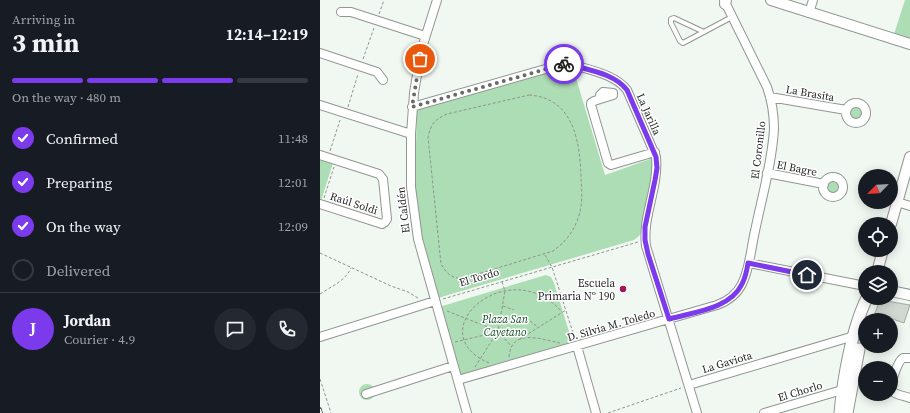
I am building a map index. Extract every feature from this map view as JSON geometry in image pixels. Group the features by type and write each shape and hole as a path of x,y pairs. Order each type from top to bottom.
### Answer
{"main road":[{"path":"840,413 842,390 854,336 865,305"},
{"path":"847,413 858,352"}],"street":[{"name":"El Caldén","path":"437,0 425,36 412,107 411,187 418,239 435,304 467,413"},
{"path":"771,0 910,44"},
{"path":"809,13 813,0"},
{"name":"El Coronillo","path":"725,1 767,87 773,115 774,128 767,173 748,263"},
{"path":"341,12 351,12 425,36"},
{"path":"320,53 377,72 383,80"},
{"name":"La Jarilla","path":"412,107 558,65 568,64 610,77 622,84 627,90 655,152 657,168 645,227 645,240 648,254 698,413"},
{"name":"La Brasita","path":"770,97 846,110"},
{"path":"600,99 591,103 591,105 608,163 611,165 655,152"},
{"path":"320,104 411,134"},
{"path":"324,156 337,160"},
{"path":"910,158 898,202 910,206"},
{"name":"Raúl Soldi","path":"321,204 382,224 387,219 383,180 379,174 337,160"},
{"name":"El Bagre","path":"767,173 824,184"},
{"path":"748,263 858,285"},
{"name":"D. Silvia M. Toledo","path":"458,380 718,305 730,299 742,284 748,263"},
{"path":"898,292 910,295"},
{"path":"320,337 426,304 435,304"},
{"name":"La Gaviota","path":"689,385 854,336"},
{"path":"577,346 596,413"},
{"path":"898,363 903,358 910,358"},
{"path":"366,394 453,366"},
{"name":"El Chorlo","path":"764,413 842,390"},
{"path":"898,394 910,398"}],"lane":[{"path":"704,32 671,18 671,23 680,41 683,43 704,32 732,17"}],"path":[{"path":"324,156 343,112 348,107 384,0"},
{"path":"529,96 539,96 554,102 568,116 575,130 581,162 582,200 580,213 570,236 553,252 545,255 465,278 458,279 445,271 441,264 428,138 430,127 438,118 447,114 529,96"},
{"path":"321,204 337,160"},
{"name":"El Tordo","path":"435,304 502,282 645,240"},
{"path":"320,253 391,286 408,292 426,304"},
{"path":"545,255 552,267 577,346"},
{"path":"320,294 343,280 351,267"},
{"path":"468,377 498,331 505,291 502,282"},
{"path":"490,363 480,358 463,340 462,332 465,318 474,306 487,297 505,291 517,290 534,292 556,305 562,312"},
{"path":"435,304 498,331 511,346"},
{"path":"503,306 514,310"},
{"path":"510,365 509,355 511,346 566,310"},
{"path":"530,321 538,327"},
{"path":"447,344 498,331"},
{"path":"518,340 533,337 562,343"},
{"path":"320,379 331,413"},
{"path":"608,413 689,385"}],"green space":[{"path":"905,0 910,0 910,39 894,34"},
{"path":"562,67 574,67 578,69 576,78 605,175 653,158 653,174 642,232 634,240 438,298 421,238 417,210 415,179 417,110 419,108"},
{"path":"857,106 862,108 864,113 862,118 857,120 852,118 850,113 852,108"},
{"path":"320,159 333,163 321,201 320,201"},
{"path":"834,181 839,183 841,188 839,193 834,195 829,193 827,188 829,183"},
{"name":"Plaza San Cayetano","path":"546,275 551,277 554,283 571,338 569,343 564,347 461,376 439,307"},
{"path":"364,384 370,384 375,389 373,398 370,400 364,400 359,395 359,389"}],"building":[{"path":"898,303 910,305 904,323 898,321 898,313 875,313 878,305 898,305"}],"railway":[{"path":"320,409 321,413"}],"way so far":[{"path":"420,59 412,107 564,64"}],"place":[{"name":"Escuela Primaria Nº 190","path":"623,289"}],"route":[{"path":"564,64 610,77 622,84 627,90 655,152 657,168 645,227 645,240 669,319 718,305 730,299 742,284 746,275 748,263 807,275"}]}
